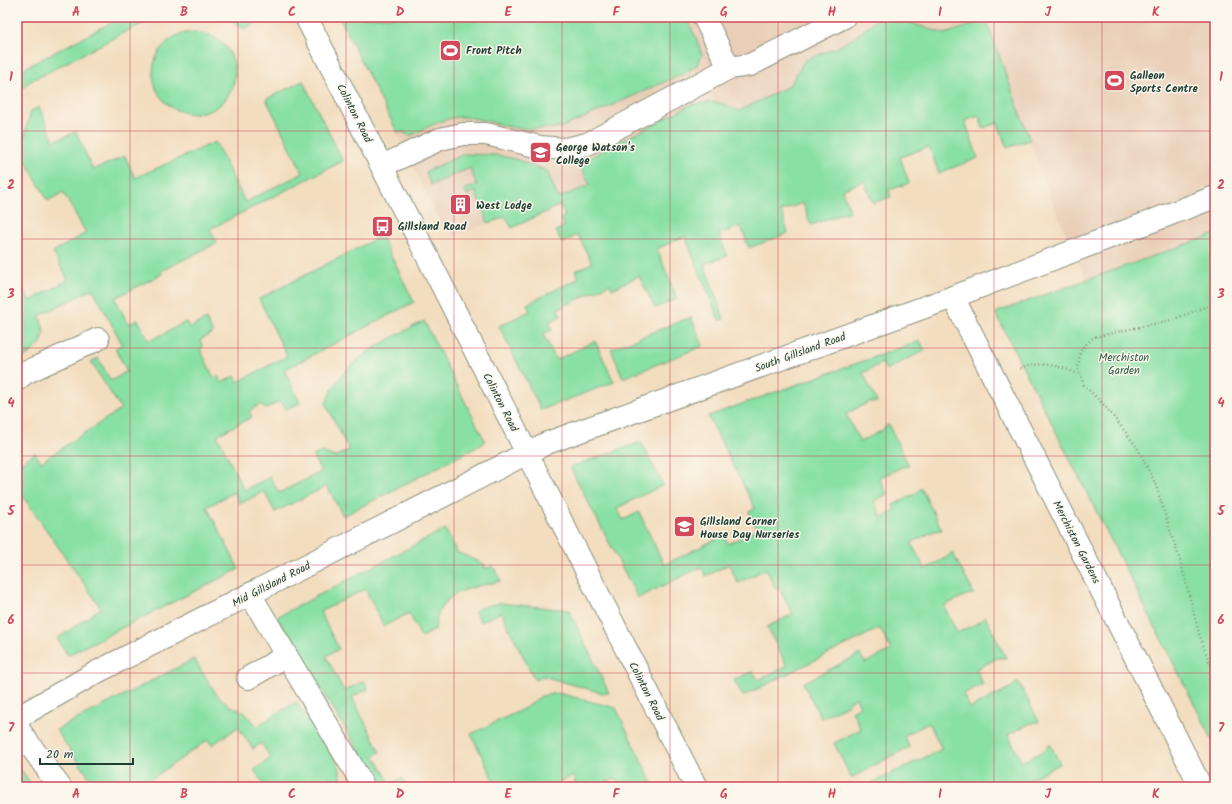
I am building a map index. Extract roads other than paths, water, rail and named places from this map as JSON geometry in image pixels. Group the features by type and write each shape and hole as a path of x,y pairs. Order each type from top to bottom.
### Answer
{"street":[{"name":"Colinton Road","path":"306,17 696,787"},
{"path":"704,17 729,68"},
{"path":"382,166 440,139 463,134 486,134 540,147 565,149 587,144 729,68 750,65 844,17"},
{"name":"South Gillsland Road","path":"527,453 547,443 953,297 1215,197"},
{"name":"Merchiston Gardens","path":"953,297 1201,787"},
{"path":"17,380 26,373 98,339"},
{"name":"Mid Gillsland Road","path":"17,718 97,672 527,453"},
{"path":"250,594 363,787"},
{"path":"248,678 286,656"},
{"path":"17,727 60,787"}],"place":[{"name":"Front Pitch","path":"450,50"},
{"name":"Galleon Sports Centre","path":"1114,81"},
{"name":"George Watson's College","path":"541,153"},
{"name":"West Lodge","path":"460,205"},
{"name":"Gillsland Road","path":"383,226"},
{"name":"Gillsland Corner House Day Nurseries","path":"685,527"}],"park label":[{"name":"Merchiston Garden","path":"1124,363"}]}
